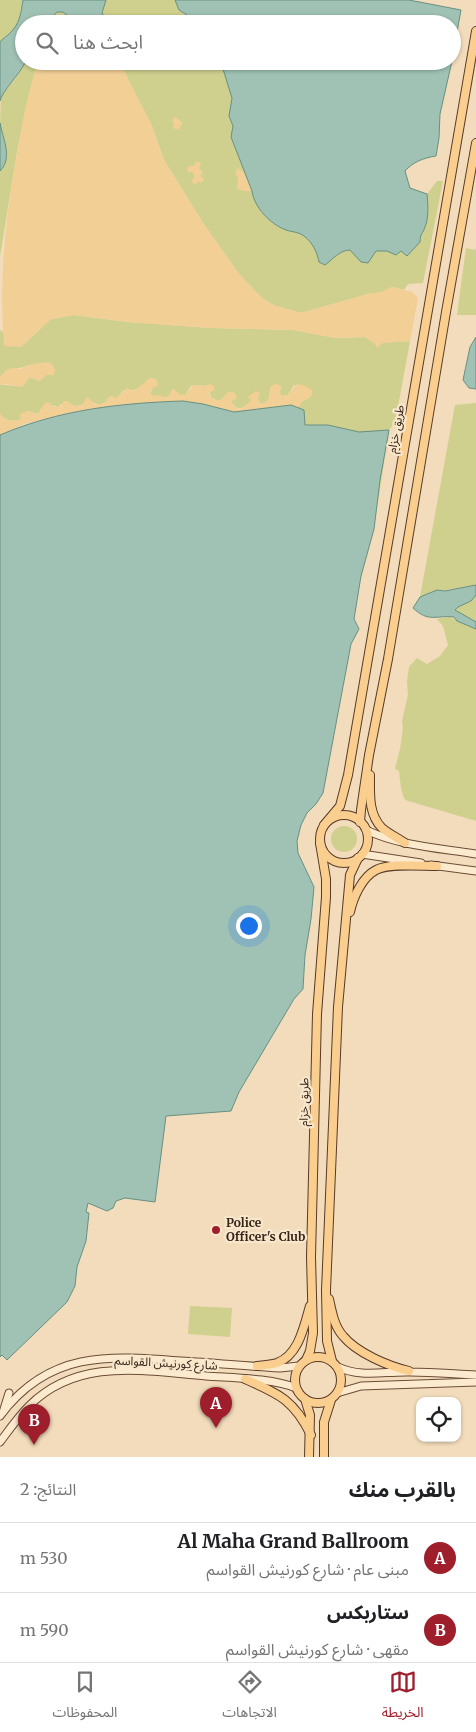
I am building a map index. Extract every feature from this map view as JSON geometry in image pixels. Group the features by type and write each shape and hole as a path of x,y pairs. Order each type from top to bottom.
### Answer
{"main road":[{"name":"طريق خزام","path":"324,826 340,806 348,775 476,31"},
{"path":"360,822 369,755 388,659 476,143"},
{"path":"369,755 370,801 375,818 382,828 405,843"},
{"path":"476,854 405,843 379,836 366,830 360,822 349,816 342,815 335,817 324,826 320,834 320,843 323,851 329,858 337,862 346,863 360,856 476,871"},
{"path":"332,1361 327,1342 326,1290 338,1007 350,875 367,842 366,830"},
{"name":"طريق خزام","path":"306,1360 312,1342 311,1257 317,1014 326,897 326,879 320,843"},
{"path":"343,943 352,904 366,878 376,870 390,867 437,866"},
{"path":"326,1290 335,1324 343,1336 354,1346 384,1363 409,1371"},
{"path":"257,1366 277,1363 289,1356 300,1338 312,1297"},
{"path":"309,1457 310,1415 305,1399 296,1388 295,1381 299,1366 306,1360 314,1357 323,1357 332,1361 338,1367 352,1373 361,1374 409,1371 476,1375"},
{"name":"شارع كورنيش القواسم","path":"2,1414 26,1389 40,1379 64,1367 91,1359 125,1358 291,1368 299,1366"},
{"path":"324,1457 324,1422 331,1400 341,1385 338,1367"},
{"name":"شارع كورنيش القواسم","path":"0,1442 18,1418 41,1395 72,1378 91,1373 124,1370 245,1379 282,1383 296,1388"},
{"path":"245,1379 276,1392 287,1400 303,1419 311,1435"},
{"path":"337,1393 361,1386 476,1382"},
{"path":"2,1414 9,1392"},
{"path":"305,1399 313,1403 331,1400"}],"green space":[{"path":"0,0 23,0 21,15 15,15 15,27 0,42"},
{"path":"106,0 200,0 194,15 104,15 102,13"},
{"path":"57,12 63,12 67,15 54,15"},
{"path":"20,70 36,70 18,146 0,257 0,171 2,169 5,142 0,123 1,96"},
{"path":"124,70 252,70 395,191 448,70 450,70 440,114 436,156 419,161 405,171 410,188 427,194 437,181 443,181 423,283 408,284 404,290 392,287 382,292 368,294 301,313 273,305 261,297 239,274 203,223 164,160 152,126"},
{"path":"476,247 476,315 457,315 466,248 475,250"},
{"path":"74,315 128,322 210,328 293,330 336,338 365,337 374,343 410,341 395,423 389,430 374,529 356,605 0,435 234,412 302,402 312,394 312,391 294,385 288,395 281,396 277,384 270,387 270,395 266,402 261,404 258,398 248,397 251,400 249,403 239,408 233,405 231,401 233,399 226,394 220,400 211,397 208,385 191,386 185,395 162,398 154,396 150,394 153,387 148,379 138,389 124,390 117,398 108,398 106,402 99,405 92,402 77,406 63,403 58,407 45,403 38,414 28,411 23,414 21,420 7,420 0,414 0,385 21,386 30,377 37,380 43,378 46,374 28,365 10,369 0,377 0,330 21,347 51,319"},
{"path":"476,403 476,585 420,597 455,405"},
{"path":"476,595 476,622 455,611 458,607 471,601"},
{"path":"450,617 476,629 476,821 405,800 399,771 395,769 408,695 409,667 417,658 427,664 440,656 448,645 443,626 437,619"},
{"path":"344,826 353,830 357,839 353,848 344,852 335,848 331,839 335,830"},
{"path":"190,1306 232,1308 230,1337 188,1334"}],"sand":[{"path":"35,70 124,70 152,126 164,160 203,223 239,274 261,297 273,305 301,313 381,292 392,287 412,292 418,298 410,341 383,343 377,348 374,343 365,337 336,338 293,330 210,328 128,322 74,315 51,319 21,347 4,346 2,288 4,249 8,210 29,93"},
{"path":"175,117 182,122 178,130 173,128 172,120"},
{"path":"196,162 201,164 199,168 203,173 200,176 204,179 203,182 198,182 195,185 191,181 195,177 192,172 187,170 189,166 194,166"},
{"path":"238,168 245,173 252,191 237,189 238,178 235,173"},
{"path":"45,362 51,363 55,369 54,375 46,375 40,381 30,377 22,387 7,384 0,385 0,377 6,370 12,368 21,369 28,365"},
{"path":"150,378 154,378 158,382 157,387 153,387 150,392 152,396 158,395 167,398 174,389 179,394 185,395 194,385 205,386 210,384 215,387 213,391 209,392 213,399 221,400 228,392 233,392 237,396 236,399 231,401 239,409 251,400 248,397 256,391 260,393 258,399 261,404 266,402 269,398 270,387 274,385 282,387 280,391 281,396 288,395 297,384 311,389 312,394 308,399 303,400 298,408 291,405 234,412 183,401 111,406 24,424 0,435 0,413 6,419 15,420 21,419 20,414 28,411 38,414 45,403 48,402 54,407 61,406 64,401 77,406 83,404 86,398 89,398 94,404 99,405 106,402 110,396 117,398 127,388 134,391"}],"shaded area":[{"path":"23,0 106,0 102,13 103,15 67,15 63,12 57,12 54,15 21,14"},
{"path":"175,0 409,0 461,10 460,15 187,15 179,10"},
{"path":"15,27 15,70 21,70 4,92 0,101 0,42"},
{"path":"223,70 450,70 440,114 436,156 419,161 405,171 410,188 427,194 428,215 420,242 407,256 401,251 396,255 387,251 376,251 368,263 361,262 350,250 346,250 325,265 319,262 314,248 304,236 274,224 259,209 231,137 233,126 229,116 232,98"},
{"path":"0,123 7,154 4,166 0,171"},
{"path":"476,337 476,389 469,388 463,380 470,347"},
{"path":"183,401 234,412 291,405 304,410 305,425 328,425 359,432 389,430 374,529 361,576 354,619 359,629 351,644 323,793 307,813 301,825 297,841 298,853 314,887 305,955 303,989 294,999 239,1092 231,1111 166,1116 155,1202 125,1198 116,1201 113,1208 107,1211 88,1203 86,1212 89,1213 86,1241 77,1267 75,1286 67,1302 7,1360 2,1355 0,1357 0,435 44,419 90,409"},
{"path":"476,585 476,595 471,601 455,610 476,622 476,629 457,621 454,617 428,617 413,608 420,597 437,590 445,591"}],"place":[{"name":"Police Officer's Club","path":"216,1230"},
{"name":"Al Maha Grand Ballroom","path":"216,1428"},
{"name":"ستاربكس","path":"34,1445"}]}
